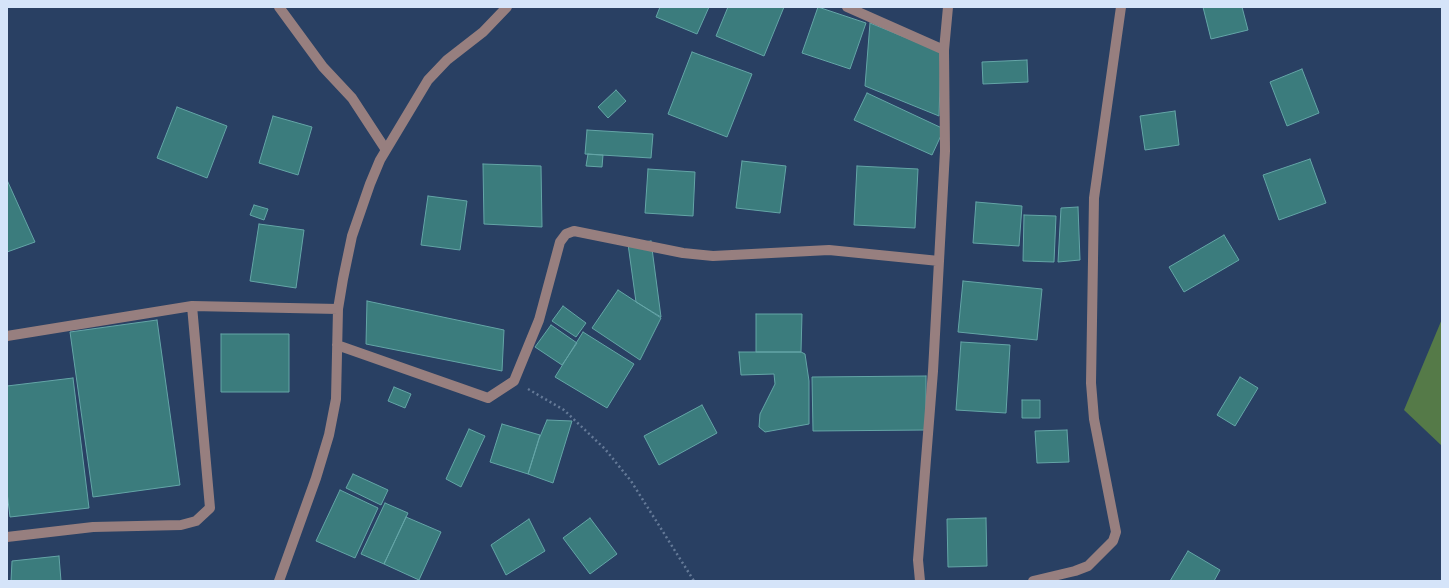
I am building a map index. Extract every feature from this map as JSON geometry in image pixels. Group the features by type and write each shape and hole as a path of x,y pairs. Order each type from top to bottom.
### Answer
{"street":[{"path":"279,7 323,67 352,98 386,150"},
{"path":"279,581 316,478 329,435 336,399 338,309 352,236 370,184 386,150 428,80 447,60 483,32 507,7"},
{"path":"847,7 944,50"},
{"path":"920,581 918,560 933,371 945,151 944,50 948,7"},
{"path":"1033,581 1075,572 1088,566 1113,541 1116,532 1094,419 1091,383 1094,198 1120,7"},
{"path":"337,345 488,398 514,380 539,320 560,242 566,234 574,231 683,253 713,256 829,250 939,261"},
{"path":"7,336 192,306 338,309"},
{"path":"7,537 93,527 181,525 196,521 210,508 192,306"}],"path":[{"path":"514,380 564,410 605,448 631,481 694,581"}],"green space":[{"path":"1442,319 1442,446 1404,410"}],"building":[{"path":"660,7 709,7 697,34 656,17"},
{"path":"728,7 784,7 764,56 716,36"},
{"path":"818,7 866,23 850,69 802,53"},
{"path":"1203,7 1242,7 1248,30 1211,39"},
{"path":"870,23 941,52 939,116 865,86"},
{"path":"692,52 752,74 727,137 668,114"},
{"path":"1027,60 1028,82 983,84 982,62"},
{"path":"1302,69 1319,113 1287,126 1270,82"},
{"path":"616,90 626,101 608,118 598,107"},
{"path":"867,93 944,129 932,155 854,120"},
{"path":"177,107 227,126 207,178 157,158"},
{"path":"1175,111 1179,145 1145,150 1140,116"},
{"path":"273,116 312,127 298,175 259,163"},
{"path":"587,130 653,134 651,158 585,154"},
{"path":"588,154 603,155 602,167 586,166"},
{"path":"1310,159 1326,203 1279,220 1263,175"},
{"path":"742,161 786,166 780,213 736,208"},
{"path":"483,164 541,166 542,227 484,224"},
{"path":"857,166 918,169 915,228 854,225"},
{"path":"648,169 695,172 693,216 645,213"},
{"path":"7,180 35,242 7,252"},
{"path":"428,196 467,201 460,250 421,245"},
{"path":"976,202 1022,206 1019,246 973,243"},
{"path":"254,205 268,209 264,220 250,215"},
{"path":"1078,207 1080,260 1058,262 1061,208"},
{"path":"1024,215 1056,216 1054,262 1023,261"},
{"path":"259,224 304,230 296,288 250,281"},
{"path":"1224,235 1239,260 1184,292 1169,267"},
{"path":"651,241 661,317 636,302 628,244"},
{"path":"963,281 1042,289 1037,340 958,332"},
{"path":"618,290 661,318 640,360 592,328"},
{"path":"367,301 504,330 502,371 366,344"},
{"path":"563,306 586,323 576,337 552,321"},
{"path":"756,314 802,314 801,352 756,352"},
{"path":"157,320 180,485 93,497 70,332"},
{"path":"551,325 577,343 562,365 535,347"},
{"path":"583,332 634,364 607,408 555,377"},
{"path":"221,334 289,334 289,392 221,392"},
{"path":"961,342 1010,345 1006,413 956,410"},
{"path":"739,352 801,352 805,354 809,381 809,424 765,432 759,427 760,414 775,384 774,374 741,375"},
{"path":"926,376 926,430 813,431 812,377"},
{"path":"1240,377 1258,388 1235,426 1217,415"},
{"path":"73,378 89,508 10,517 7,492 7,386"},
{"path":"394,387 411,394 405,408 388,401"},
{"path":"1022,400 1040,400 1040,418 1022,418"},
{"path":"702,405 717,433 659,465 644,436"},
{"path":"547,420 572,421 553,483 528,474 539,439"},
{"path":"502,424 540,435 528,474 490,462"},
{"path":"469,429 485,436 461,487 446,479"},
{"path":"1067,430 1069,462 1037,463 1035,431"},
{"path":"353,474 388,490 381,505 346,488"},
{"path":"340,490 378,508 355,558 316,541"},
{"path":"385,503 408,513 384,564 361,554"},
{"path":"406,517 441,532 419,580 384,564"},
{"path":"590,518 617,554 590,574 563,538"},
{"path":"986,518 987,566 948,567 947,519"},
{"path":"529,519 545,551 506,575 491,545"},
{"path":"1188,551 1220,570 1214,581 1170,581"},
{"path":"59,556 61,581 11,581 12,561"}]}
